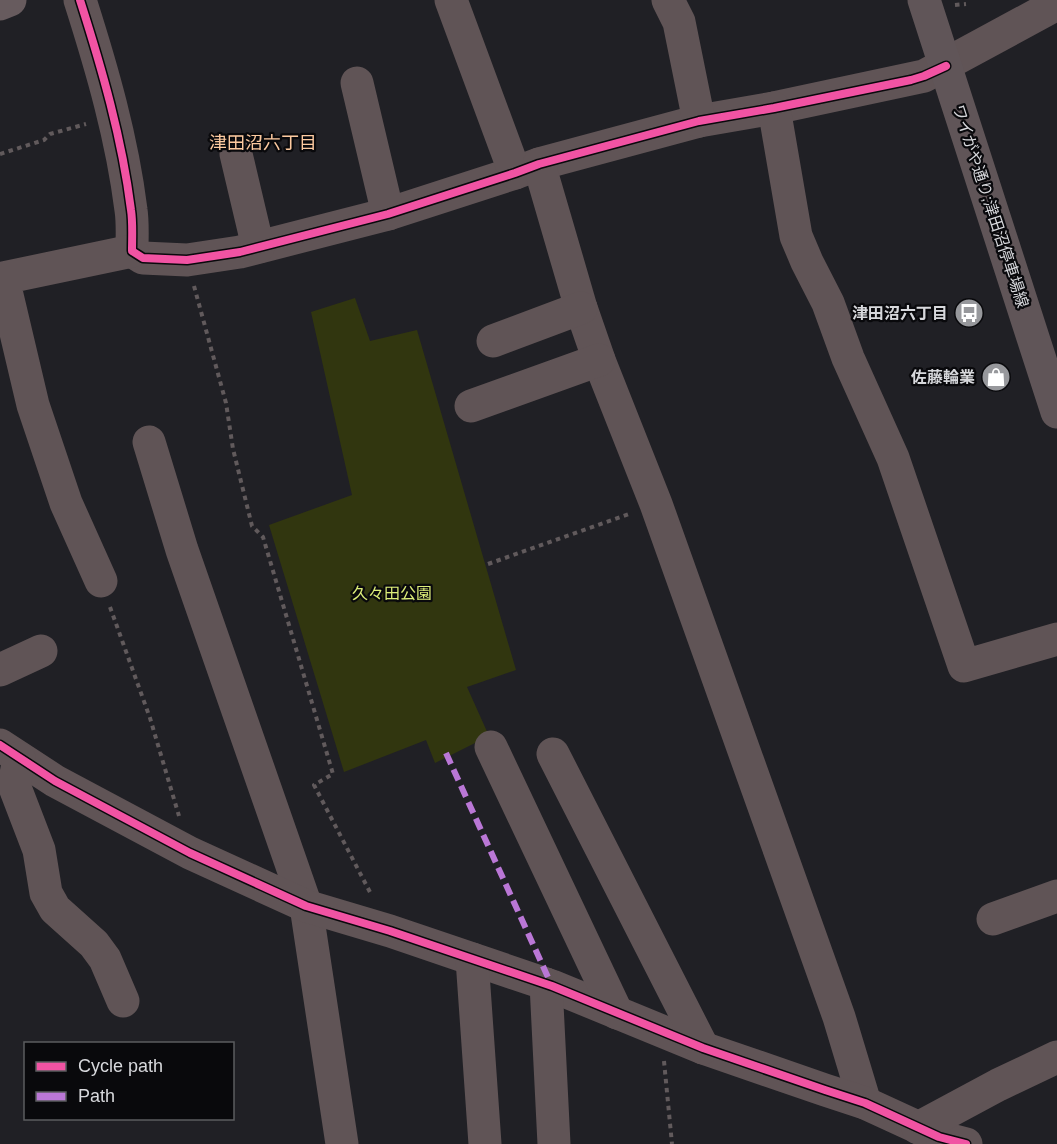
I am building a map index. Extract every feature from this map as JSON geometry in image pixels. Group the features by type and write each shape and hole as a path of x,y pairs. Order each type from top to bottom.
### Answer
{"highway":[{"path":"0,4 10,0"}],"main road":[{"name":"ワイがや通り;津田沼停車場線","path":"924,0 1049,357 1057,412"}],"street":[{"path":"81,0 115,119 132,211 132,251"},
{"path":"451,0 527,168 656,504 839,1017 891,1123"},
{"path":"668,0 679,22 699,121"},
{"path":"101,581 66,503 33,405 3,278 132,251 143,258 187,260 240,252 388,214 527,168 699,121 911,80 946,66 969,51 1057,4"},
{"path":"357,83 388,214"},
{"path":"774,108 796,236 828,303 848,358 893,458 964,666 1057,639"},
{"path":"236,154 258,247"},
{"path":"493,341 580,308"},
{"path":"471,406 599,360"},
{"path":"149,442 182,550 306,906 342,1144"},
{"path":"0,670 41,651"},
{"path":"491,747 617,1013"},
{"path":"9,751 55,781 190,853 306,906 390,931 546,984 703,1048 825,1090 891,1123 966,1144"},
{"path":"9,751 14,785 39,850 46,893 56,909 100,951 123,1001"},
{"path":"554,754 703,1048"},
{"path":"993,919 1057,896"},
{"path":"472,959 485,1144"},
{"path":"546,984 554,1144"},
{"path":"891,1123 998,1085 1057,1057"}],"path":[{"path":"0,154 44,140 51,134 99,120 115,119"},
{"path":"187,260 226,403 233,448 252,526 263,537 333,774 314,785 390,931"},
{"path":"488,564 656,504"},
{"path":"101,581 150,718 190,853"},
{"path":"662,1031 672,1144"}],"green space":[{"name":"久々田公園","path":"355,298 370,341 417,330 516,670 467,687 489,736 435,763 426,740 344,772 269,525 352,495 311,312"}],"marked path":[{"path":"446,753 552,986"}],"cycle path":[{"path":"80,0 117,130 132,215 132,251 143,258 187,260 240,252 388,214 539,164 699,121 911,80 946,66"},
{"path":"0,745 55,781 190,853 306,906 390,931 552,986 703,1048 865,1103 939,1137 966,1144"}],"place":[{"name":"津田沼六丁目","path":"969,313"},
{"name":"佐藤輪業","path":"996,377"}],"district":[{"name":"津田沼六丁目","path":"263,143"}]}
